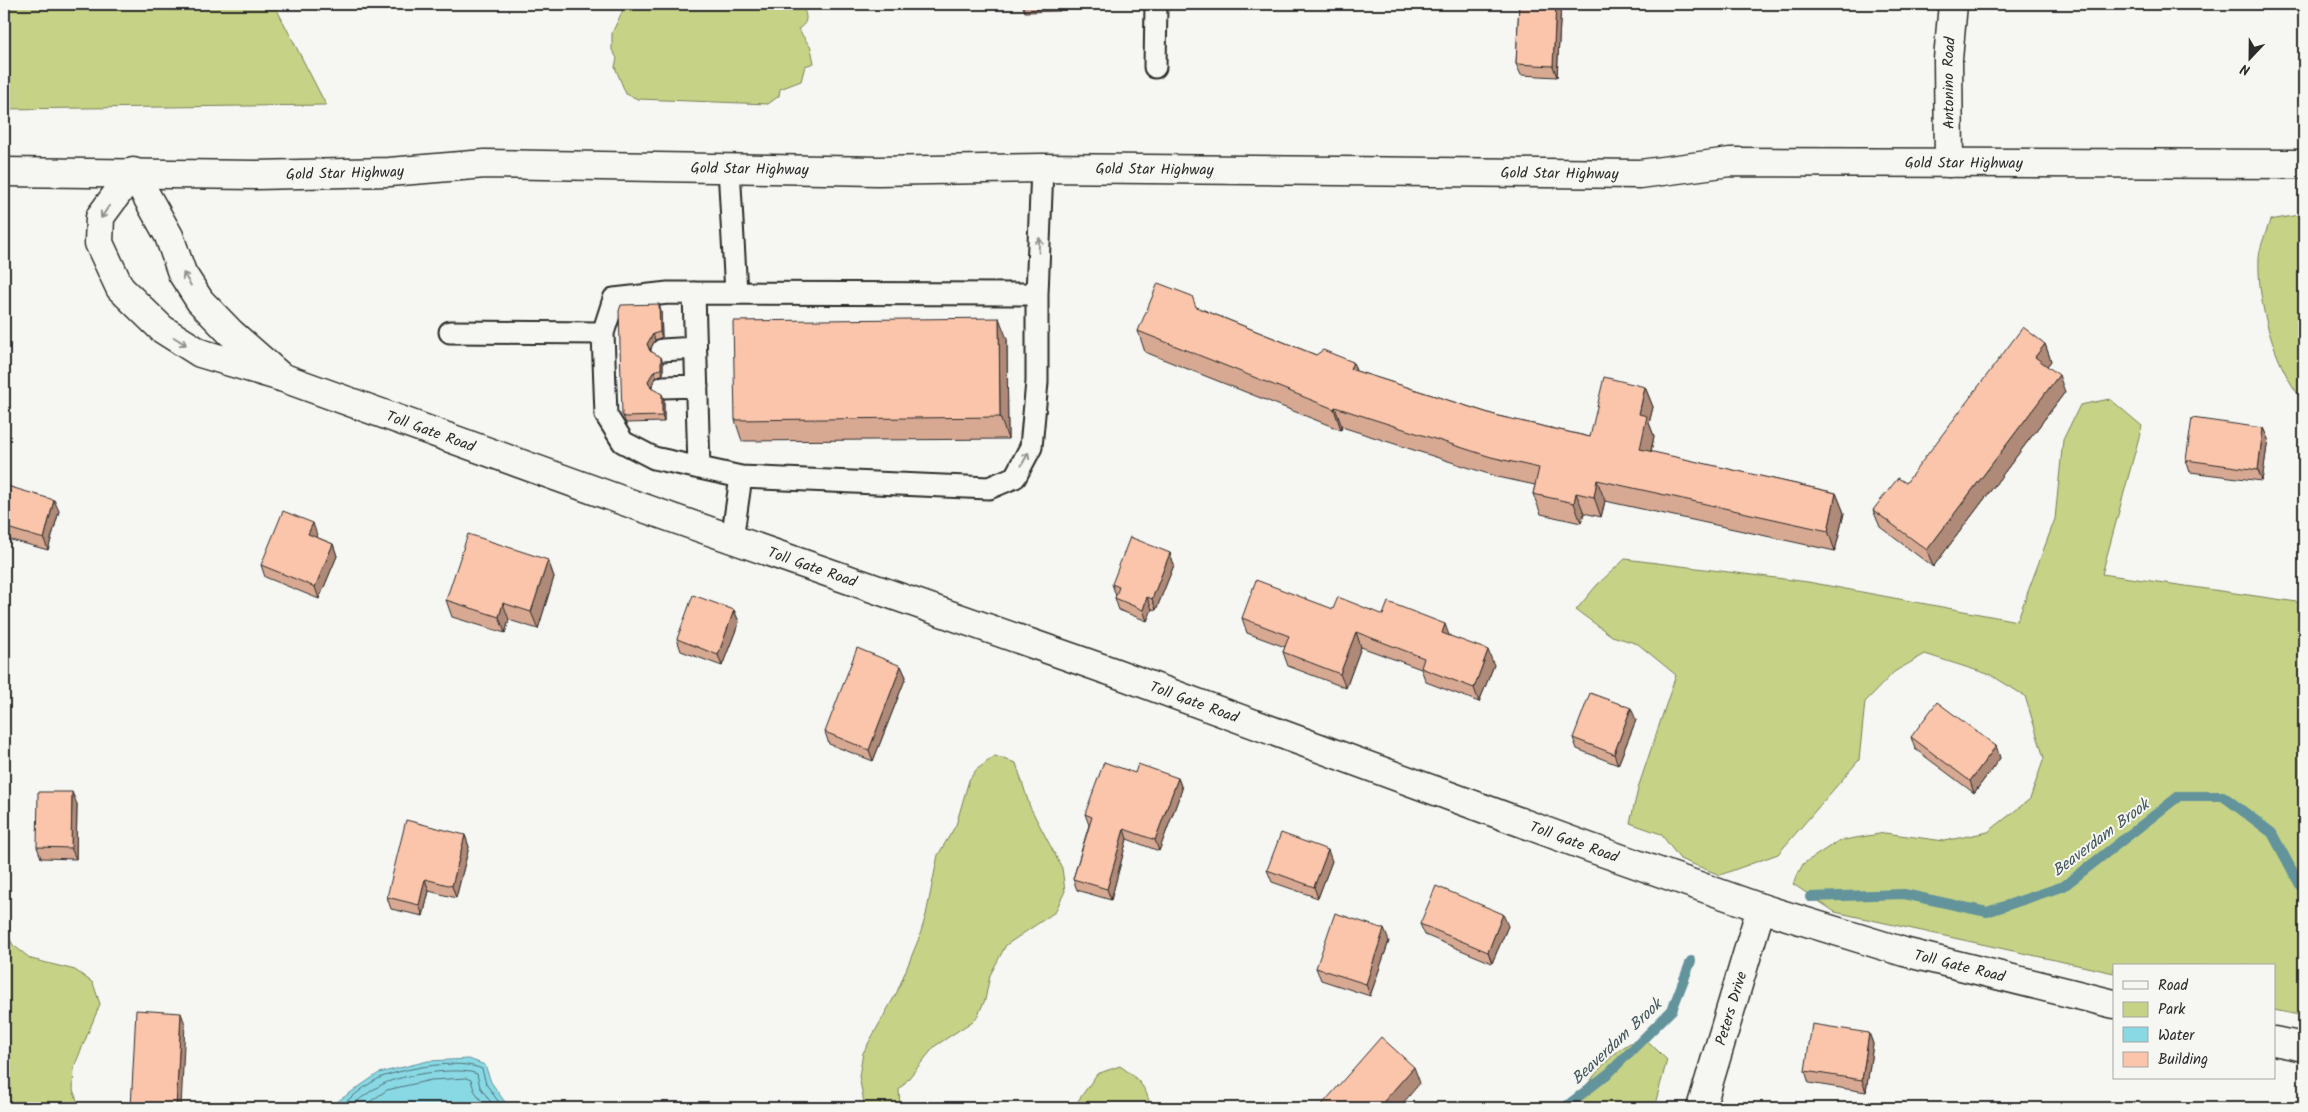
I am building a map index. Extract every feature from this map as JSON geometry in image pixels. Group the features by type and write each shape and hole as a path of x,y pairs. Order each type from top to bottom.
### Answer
{"street":[{"name":"Antonino Road","path":"1949,163 1948,60 1953,4"},
{"name":"Gold Star Highway","path":"4,172 256,174 379,172 485,164 878,171 1042,168 1640,174 1730,162 2304,164"},
{"name":"Toll Gate Road","path":"281,377 231,333 200,301 182,273 169,236 134,172 100,218 99,243 120,288 162,329 200,353 281,377 732,540 1113,672 1761,908 1904,952 2113,1004"},
{"name":"Peters Drive","path":"1701,1108 1761,908"},
{"path":"2276,1040 2304,1047"}],"lane":[{"path":"1155,67 1156,4"},
{"path":"729,168 736,293"},
{"path":"1037,294 668,293 614,299 609,345 614,388 606,415 623,442 654,458 741,477 989,488 1015,477 1031,447 1037,382 1037,294 1042,168"},
{"path":"694,293 699,468"},
{"path":"450,332 609,345"},
{"path":"662,350 696,348"},
{"path":"663,387 696,386"},
{"path":"732,540 741,477"}],"green space":[{"path":"4,4 274,4 326,105 4,109"},
{"path":"624,4 802,4 806,21 798,29 811,48 814,63 805,66 801,81 780,89 779,96 768,104 638,99 626,94 615,67 617,58 612,50 612,33"},
{"path":"2304,214 2304,402 2284,371 2264,314 2259,275 2259,257 2270,220"},
{"path":"2110,399 2142,426 2102,574 2304,603 2304,1016 2276,1010 2276,964 2113,964 2113,973 1835,912 1793,884 1803,864 1838,841 1885,833 1944,841 1988,832 2030,799 2044,758 2025,696 1991,675 1925,654 1894,672 1865,702 1859,760 1778,854 1720,875 1680,859 1661,834 1630,823 1639,785 1676,675 1638,644 1612,636 1576,610 1597,585 1625,559 1808,582 2017,621 2055,519 2063,440 2080,405"},
{"path":"995,756 1016,763 1030,807 1062,868 1065,891 1055,912 1006,945 990,975 985,1000 976,1019 935,1046 899,1090 900,1108 865,1108 859,1076 863,1053 897,992 919,938 926,915 938,855 956,825 969,780 976,770"},
{"path":"4,928 13,945 31,959 75,970 93,983 100,1004 74,1067 73,1090 80,1108 4,1108"},
{"path":"1638,1040 1650,1043 1667,1060 1654,1108 1569,1108 1609,1059 1628,1044"},
{"path":"1120,1066 1131,1074 1144,1088 1150,1108 1073,1108 1097,1074"}],"water":[{"path":"469,1059 485,1065 491,1082 509,1108 328,1108 379,1073 428,1061"}],"building":[{"path":"1519,4 1556,4 1553,66 1516,64"},
{"path":"1158,283 1192,296 1196,307 1316,355 1323,350 1353,362 1350,369 1498,416 1590,437 1604,377 1645,387 1639,414 1647,416 1640,449 1836,493 1828,531 1597,480 1594,497 1576,493 1574,503 1533,494 1539,468 1491,457 1335,407 1334,409 1138,331"},
{"path":"659,304 660,332 653,334 647,344 650,351 661,357 661,369 654,371 648,381 651,388 662,394 662,416 624,417 622,414 619,311 621,305"},
{"path":"999,318 1000,417 735,420 733,321"},
{"path":"2023,327 2045,344 2035,357 2059,375 1927,550 1873,510 1898,478 1906,483"},
{"path":"2192,418 2263,428 2258,470 2186,460"},
{"path":"4,485 54,500 44,539 4,527"},
{"path":"283,511 313,523 308,534 333,544 315,587 261,565"},
{"path":"468,534 548,560 531,612 503,603 499,617 446,600"},
{"path":"1130,537 1170,553 1152,599 1147,597 1143,610 1115,598 1119,587 1112,584"},
{"path":"1256,580 1333,609 1338,597 1383,615 1388,602 1445,624 1442,633 1488,650 1474,688 1421,668 1424,658 1356,632 1340,674 1283,652 1289,636 1242,618"},
{"path":"693,595 734,610 718,655 677,639"},
{"path":"857,648 901,666 869,750 825,732"},
{"path":"1590,693 1631,708 1614,754 1573,738"},
{"path":"1937,702 1996,746 1970,781 1911,737"},
{"path":"1104,762 1135,773 1138,764 1178,778 1155,840 1124,829 1107,889 1073,879 1092,817 1085,814"},
{"path":"38,792 72,792 71,848 37,847"},
{"path":"406,820 465,835 452,886 425,879 419,905 387,897"},
{"path":"1281,833 1328,850 1314,887 1267,870"},
{"path":"1436,886 1503,914 1488,952 1420,924"},
{"path":"1335,913 1384,929 1366,984 1316,968"},
{"path":"136,1010 181,1013 176,1108 131,1108"},
{"path":"1812,1024 1869,1033 1862,1080 1805,1071"},
{"path":"1381,1037 1414,1067 1378,1108 1319,1108"}],"waterway":[{"name":"Beaverdam Brook","path":"1810,897 1904,894 1987,912 2064,886 2179,796 2223,796 2272,833 2301,887 2304,888"},
{"name":"Beaverdam Brook","path":"1564,1108 1609,1073 1672,1010 1691,961"}]}
